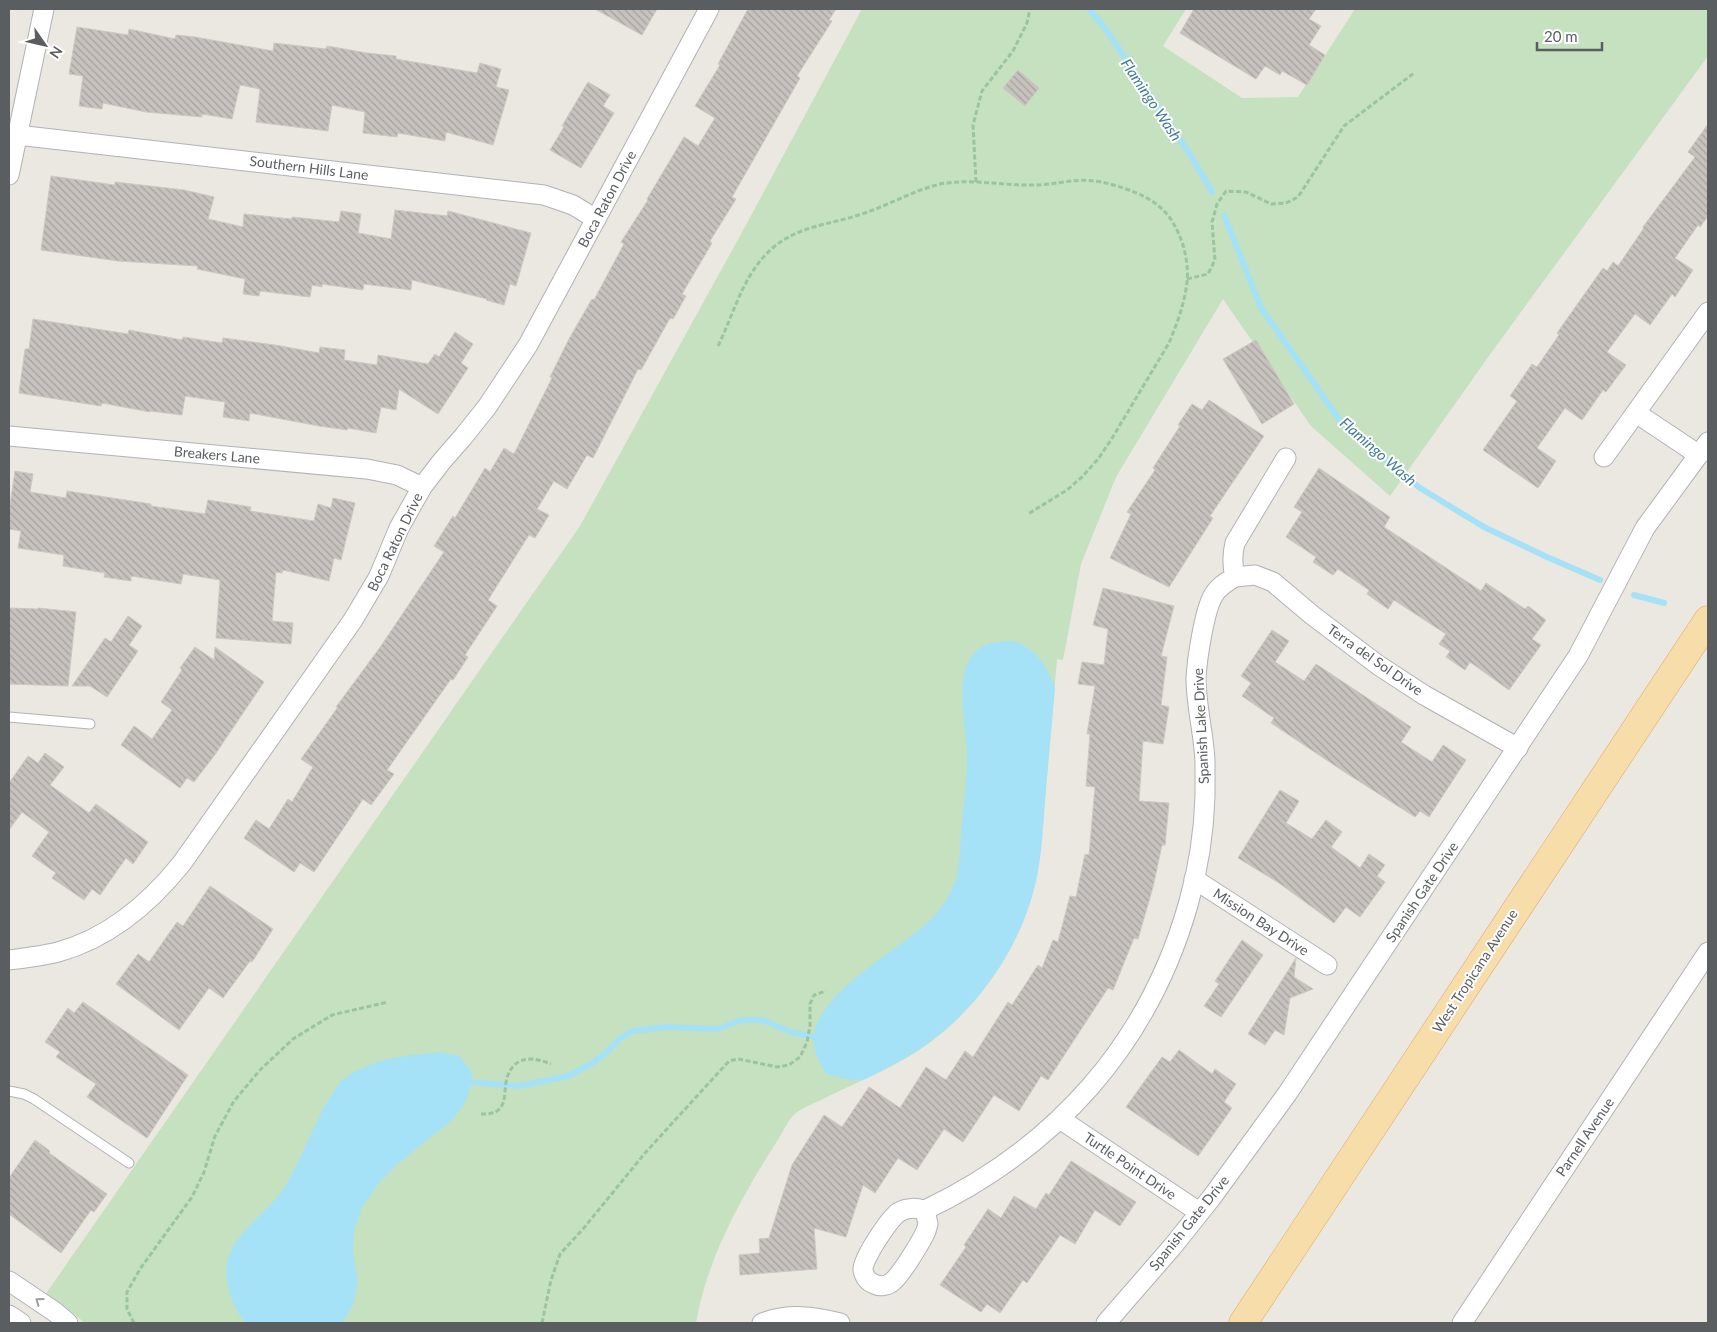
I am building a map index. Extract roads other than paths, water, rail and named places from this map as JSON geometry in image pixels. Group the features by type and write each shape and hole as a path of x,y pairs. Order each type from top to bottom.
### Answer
{"main road":[{"name":"West Tropicana Avenue","path":"1243,1323 1708,620"}],"street":[{"path":"9,174 44,9"},
{"name":"Boca Raton Drive","path":"9,960 58,952 82,943 127,917 147,901 166,883 182,863 354,620 379,576 399,528 422,487 469,430 509,376 532,337 709,9"},
{"name":"Southern Hills Lane","path":"18,135 544,195 573,206 596,219"},
{"path":"1604,457 1708,312"},
{"path":"1636,413 1704,449"},
{"name":"Breakers Lane","path":"9,436 367,468 397,475 422,487"},
{"name":"Spanish Gate Drive","path":"1106,1323 1200,1212 1292,1086 1578,656 1645,528 1704,449"},
{"path":"1235,577 1232,566 1235,542 1286,458"},
{"name":"Terra del Sol Drive","path":"1235,577 1255,575 1273,582 1325,626 1378,665 1447,709 1518,748"},
{"name":"Spanish Lake Drive","path":"925,1210 974,1185 1004,1165 1060,1119 1108,1066 1148,1005 1177,939 1194,879 1202,834 1205,762 1197,695 1197,665 1209,604 1219,587 1235,577"},
{"name":"Mission Bay Drive","path":"1194,879 1327,965"},
{"name":"Parnell Avenue","path":"1462,1323 1708,952"},
{"name":"Turtle Point Drive","path":"1060,1119 1200,1212"},
{"path":"9,1281 68,1323"},
{"path":"9,1315 21,1323"},
{"path":"772,1321 796,1316 812,1317 840,1323"}],"lane":[{"path":"9,717 90,724"},
{"path":"9,1092 24,1094 34,1099 129,1163"}],"water":[{"path":"1011,641 1034,652 1044,665 1055,687 1040,858 1030,903 1021,927 995,974 979,995 961,1015 920,1049 865,1079 851,1080 826,1074 815,1050 814,1035 820,1018 831,1001 864,971 919,930 933,917 944,904 952,888 959,862 966,776 967,757 963,702 964,673 969,661 980,648 992,643"},
{"path":"442,1052 459,1056 472,1072 469,1093 463,1106 452,1120 395,1166 378,1184 362,1207 354,1230 353,1254 358,1281 353,1305 342,1323 246,1323 233,1303 228,1287 226,1270 230,1252 243,1233 284,1188 318,1119 338,1084 352,1073 376,1062"}],"waterway":[{"name":"Flamingo Wash","path":"1089,9 1107,31 1191,156 1212,192"},
{"name":"Flamingo Wash","path":"1224,215 1261,308 1339,419 1420,488 1484,527 1600,580"},
{"name":"Flamingo Wash","path":"1634,595 1664,603"},
{"path":"470,1082 520,1086 568,1076 591,1064 605,1054 619,1039 632,1031 666,1027 717,1029 742,1020 762,1020 791,1032 814,1037"}]}
